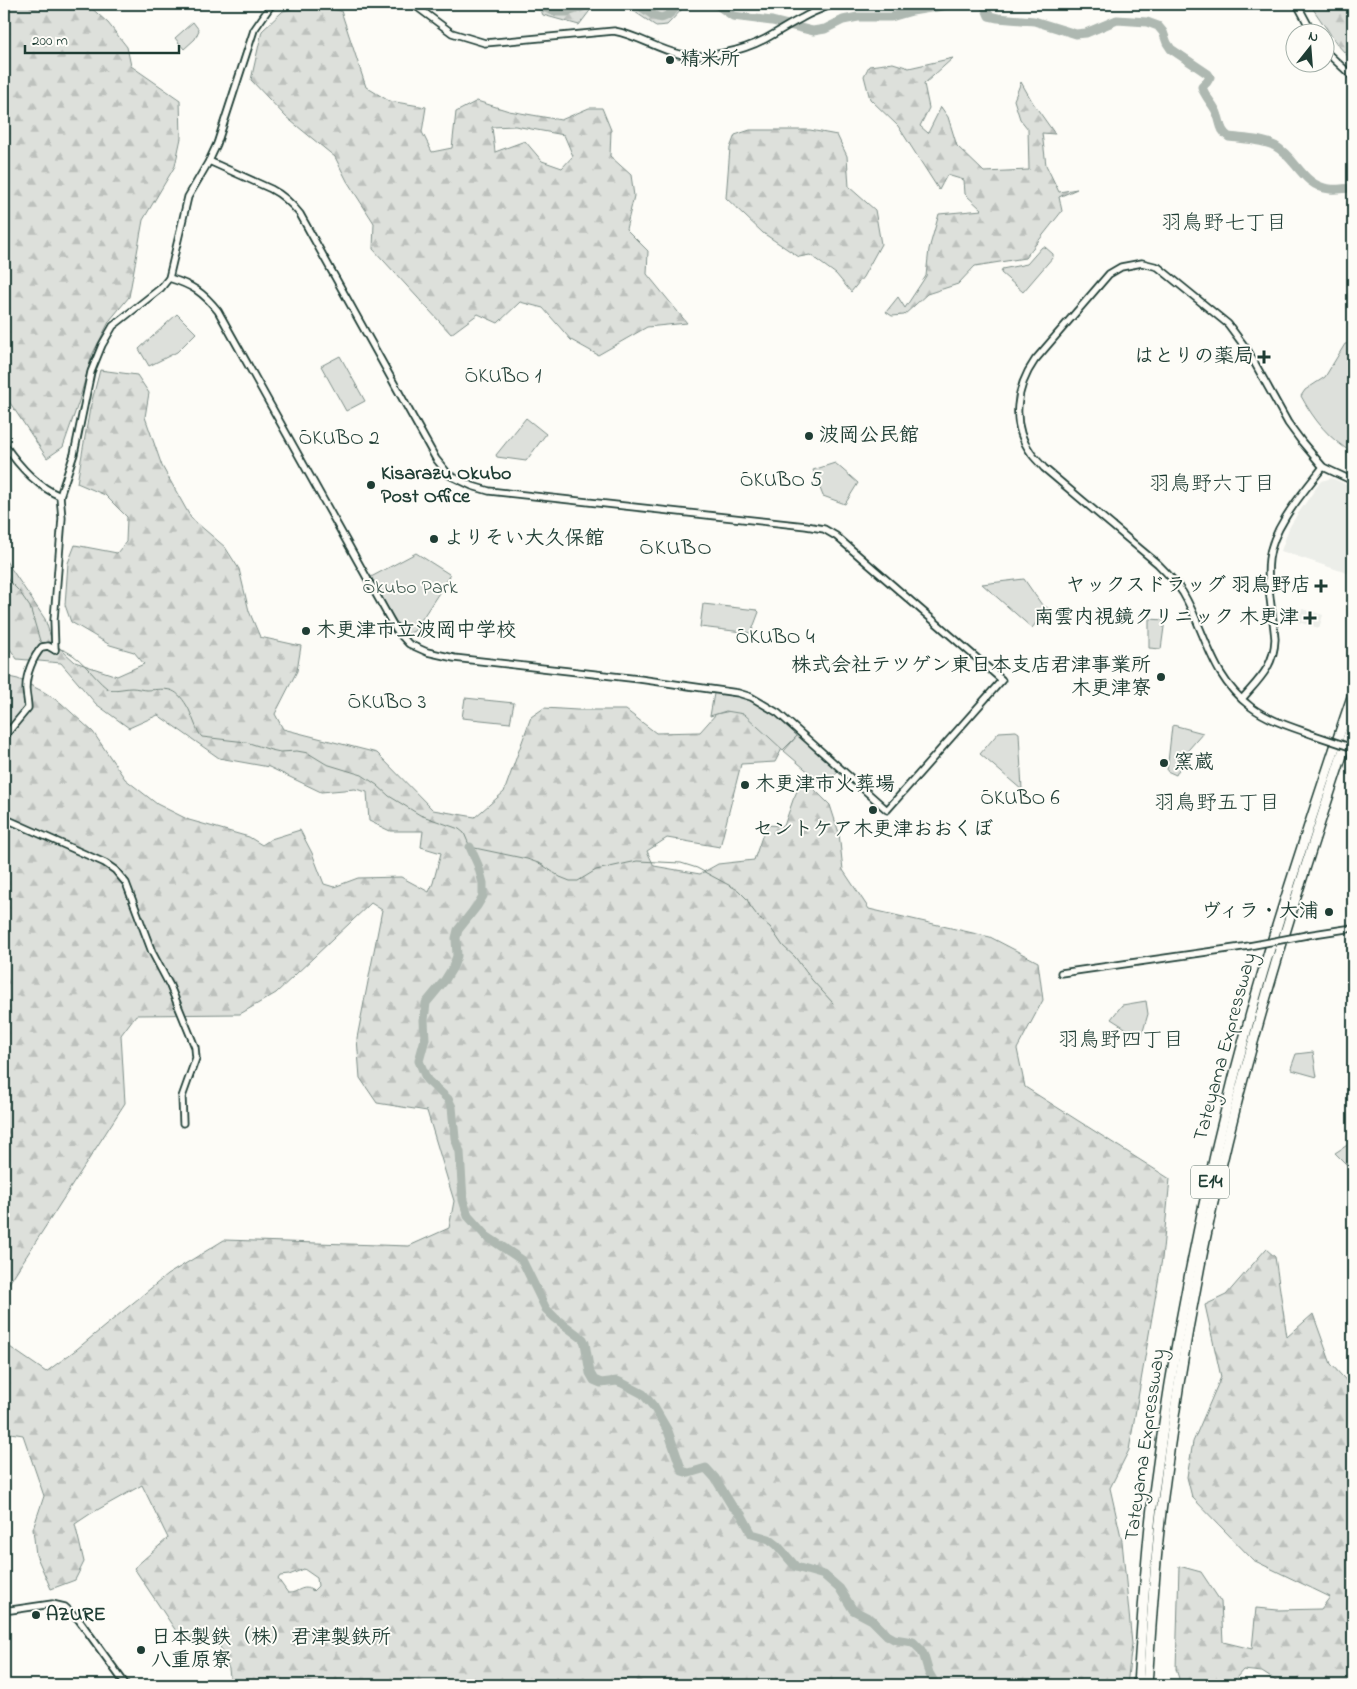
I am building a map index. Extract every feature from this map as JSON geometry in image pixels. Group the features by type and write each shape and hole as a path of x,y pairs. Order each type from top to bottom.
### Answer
{"highway":[{"name":"Tateyama Expressway","path":"1138,1685 1152,1508 1184,1306 1214,1164 1254,1004 1353,694"},
{"name":"Tateyama Expressway","path":"1147,1685 1155,1570 1164,1490 1193,1307 1214,1200 1227,1141 1263,1006 1310,851 1353,722"}],"street":[{"path":"4,738 28,708 26,688 29,672 37,652 42,646 48,646 55,650 54,620 62,518 60,496 74,454 91,372 102,345 113,326 162,288 169,278 188,197 217,144 254,30 272,4"},
{"path":"414,4 452,33 485,43 614,31 678,54 704,56 739,49 765,39 803,17 834,4"},
{"path":"1297,4 1307,22"},
{"path":"1334,59 1353,76"},
{"path":"169,278 184,282 197,289 208,298 218,311 396,630 409,644 427,652 454,658 639,679 738,693 751,697 778,713 887,810 1002,680 855,551 836,536 824,530 796,525 489,491 472,486 449,475 436,459 417,427 369,336 300,214 281,194 209,161"},
{"path":"1353,481 1323,467 1288,423 1248,350 1235,331 1158,267 1142,262 1114,270 1109,274 1036,360 1027,372 1022,384 1018,400 1019,424 1030,453 1051,474 1171,577 1183,593 1216,668 1228,685 1251,707 1274,721 1353,748"},
{"path":"4,444 28,474 48,491 60,496"},
{"path":"1242,699 1269,666 1275,650 1268,567 1272,545 1290,510 1323,467"},
{"path":"4,818 105,863 115,870 126,883 152,952 170,986 195,1047 196,1058 182,1097 183,1124"},
{"path":"1061,973 1249,946 1353,928"},
{"path":"4,1609 11,1610 52,1604 65,1607 79,1620 126,1685"}],"shaded area":[{"path":"1332,478 1353,488 1353,575 1281,551 1289,528 1297,515 1321,481"},
{"name":"南雲内視鏡クリニック 木更津","path":"1302,609 1323,615 1319,628 1298,622"}],"green space":[{"path":"4,4 87,4 108,23 127,47 131,66 180,100 181,138 175,166 143,220 129,297 110,320 92,355 63,447 47,458 4,394"},
{"path":"538,4 595,4 579,25 543,15"},
{"path":"623,4 687,4 667,25 656,26"},
{"path":"1313,4 1353,4 1353,62 1334,40 1334,22 1322,22 1311,6"},
{"path":"306,5 341,11 366,87 389,101 426,107 422,132 432,152 452,148 456,112 477,101 509,111 561,120 589,108 602,108 611,130 610,156 631,175 634,196 626,229 648,251 647,274 687,323 647,327 598,355 571,340 543,308 520,302 498,323 478,314 451,334 373,249 374,223 347,181 335,157 286,117 251,80 262,31 283,11","holes":["515,126 564,135 573,156 562,168 542,161 525,141 495,152 492,127"]},
{"path":"193,22 199,30 195,39 184,49 175,38"},
{"path":"953,58 924,84 929,108 920,126 928,133 941,107 948,117 957,146 984,172 1029,170 1028,129 1020,119 1014,100 1021,82 1055,134 1042,133 1046,165 1059,192 1077,189 1059,197 1062,211 1025,258 975,266 958,284 927,294 904,315 892,316 886,312 898,297 905,308 926,276 929,249 939,214 982,210 965,194 964,180 947,175 939,190 898,126 870,99 864,76 869,66 893,63 909,68"},
{"path":"750,130 810,130 837,135 847,156 849,187 875,210 881,244 863,277 851,292 836,274 810,255 799,257 763,233 726,198 730,148 735,135"},
{"path":"1042,247 1045,247 1053,254 1053,257 1023,292 1001,273 1002,269 1027,264"},
{"path":"177,314 196,333 177,352 149,366 139,349"},
{"path":"1353,343 1353,453 1329,435 1311,413 1301,396 1305,390 1325,377 1345,344"},
{"path":"340,356 365,401 346,411 321,366"},
{"path":"100,370 137,375 149,393 145,417 162,466 191,518 225,547 239,569 249,611 260,637 301,646 297,671 275,714 283,729 377,753 433,810 475,817 504,792 531,717 544,708 626,710 656,733 700,732 716,714 740,709 785,743 775,762 741,764 720,847 667,838 647,851 654,866 700,874 718,864 754,860 766,825 784,826 803,778 830,805 839,833 843,870 869,909 990,937 1038,962 1043,1000 1017,1049 1025,1087 1170,1179 1162,1259 1129,1450 1110,1488 1122,1541 1132,1644 1127,1685 231,1685 229,1669 218,1641 202,1635 182,1640 134,1568 168,1538 142,1485 75,1524 84,1562 75,1580 51,1589 36,1555 33,1529 44,1496 23,1435 4,1432 4,1343 46,1372 167,1275 224,1240 409,1246 449,1228 454,1201 427,1111 377,1103 360,1078 357,1038 382,910 371,903 276,993 240,1014 136,1015 121,1035 125,1103 4,1291 4,676 18,679 61,703 93,732 125,779 157,804 189,820 249,837 262,845 271,839 300,830 312,853 324,884 334,887 358,878 401,877 429,892 441,853 421,847 423,831 390,831 369,821 367,792 355,789 321,792 269,767 219,758 158,715 129,728 96,704 61,663 17,659 4,640 4,558 45,619 52,641 75,662 117,676 144,664 134,652 110,645 71,622 65,605 68,563 75,545 117,553 126,542 127,517 105,495 77,483 90,408","holes":["304,1569 317,1578 318,1586 313,1591 303,1588 291,1593 288,1593 278,1579 280,1576 289,1575"]},
{"path":"526,418 546,434 526,461 497,457 496,455"},
{"path":"835,463 858,483 845,504 823,496 813,470"},
{"name":"Ōkubo Park","path":"416,553 450,576 414,631 408,634 393,617 371,577"},
{"path":"1024,579 1042,605 1048,608 1032,628 982,584"},
{"path":"703,604 757,610 759,612 751,633 700,627"},
{"path":"1149,619 1165,620 1161,649 1149,648"},
{"path":"715,688 757,697 839,770 825,786 784,751 797,736 783,750 744,714 726,711 710,716"},
{"path":"465,698 514,703 510,723 462,718"},
{"path":"1173,725 1203,733 1189,749 1176,775 1167,771"},
{"path":"1016,731 1019,733 1022,790 980,754 999,732"},
{"path":"1146,1001 1148,1014 1141,1038 1111,1019 1122,1005"},
{"path":"1313,1052 1317,1077 1292,1070 1296,1054"},
{"path":"1349,1144 1353,1144 1353,1171 1335,1153"},
{"path":"1266,1249 1275,1257 1287,1337 1313,1314 1331,1364 1353,1388 1353,1685 1282,1685 1262,1672 1243,1670 1230,1685 1181,1685 1176,1669 1179,1566 1201,1572 1221,1602 1223,1642 1252,1649 1256,1608 1278,1610 1321,1609 1330,1597 1253,1560 1192,1497 1187,1477 1193,1442 1221,1377 1205,1305 1226,1295"}],"waterway":[{"path":"534,4 556,12 567,12 592,4"},
{"path":"637,4 659,18 668,15 679,4"},
{"path":"716,4 733,16 772,21 813,31 825,29 843,20 858,17 891,17 912,11 954,4"},
{"path":"984,4 989,16 1034,21 1076,34 1086,33 1117,20 1147,22 1158,26 1171,49 1210,77 1202,87 1205,95 1217,112 1221,127 1226,135 1275,146 1289,157 1306,177 1321,187 1333,189 1353,188"},
{"path":"4,565 8,580 19,591 30,607 40,641 45,644"},
{"path":"58,648 73,655 108,689 166,689 175,692 187,706 202,737 246,742 280,752 297,751 308,753 326,764 362,775 389,796 420,815 459,829 464,833 470,847 527,859 541,864 560,877 570,881 578,881 596,870 637,861 681,863 697,868 738,890 747,899 760,919 770,927 783,946 795,957 812,980 833,1003"},
{"path":"470,847 483,883 483,896 458,930 456,938 457,956 453,967 426,1003 424,1020 425,1039 419,1061 427,1080 448,1099 452,1107 455,1138 460,1152 463,1200 468,1216 486,1236 522,1260 546,1309 583,1339 590,1373 594,1380 601,1383 617,1381 622,1383 643,1394 654,1407 668,1431 682,1471 689,1473 706,1468 715,1478 732,1506 741,1514 752,1534 769,1539 777,1545 796,1567 824,1575 840,1589 853,1610 872,1620 887,1635 894,1639 913,1642 921,1650 929,1673 936,1685"}],"place":[{"name":"精米所","path":"670,60"},
{"name":"はとりの薬局","path":"1264,357"},
{"name":"波岡公民館","path":"809,436"},
{"name":"Kisarazu Okubo Post Office","path":"371,485"},
{"name":"よりそい大久保館","path":"434,539"},
{"name":"ヤックスドラッグ 羽鳥野店","path":"1321,586"},
{"name":"南雲内視鏡クリニック 木更津","path":"1310,618"},
{"name":"木更津市立波岡中学校","path":"306,631"},
{"name":"株式会社テツゲン東日本支店君津事業所 木更津寮","path":"1161,677"},
{"name":"窯蔵","path":"1164,763"},
{"name":"木更津市火葬場","path":"745,785"},
{"name":"セントケア木更津おおくぼ","path":"873,810"},
{"name":"ヴィラ・大浦","path":"1329,912"},
{"name":"AZURE","path":"36,1615"},
{"name":"日本製鉄（株）君津製鉄所 八重原寮","path":"141,1650"}],"district":[{"name":"羽鳥野七丁目","path":"1224,224"},
{"name":"ŌKUBO 1","path":"503,377"},
{"name":"ŌKUBO 2","path":"339,439"},
{"name":"ŌKUBO 5","path":"781,481"},
{"name":"羽鳥野六丁目","path":"1212,485"},
{"name":"ŌKUBO","path":"676,549"},
{"name":"ŌKUBO 4","path":"775,638"},
{"name":"ŌKUBO 3","path":"387,703"},
{"name":"ŌKUBO 6","path":"1020,799"},
{"name":"羽鳥野五丁目","path":"1217,804"},
{"name":"羽鳥野四丁目","path":"1121,1041"}]}
